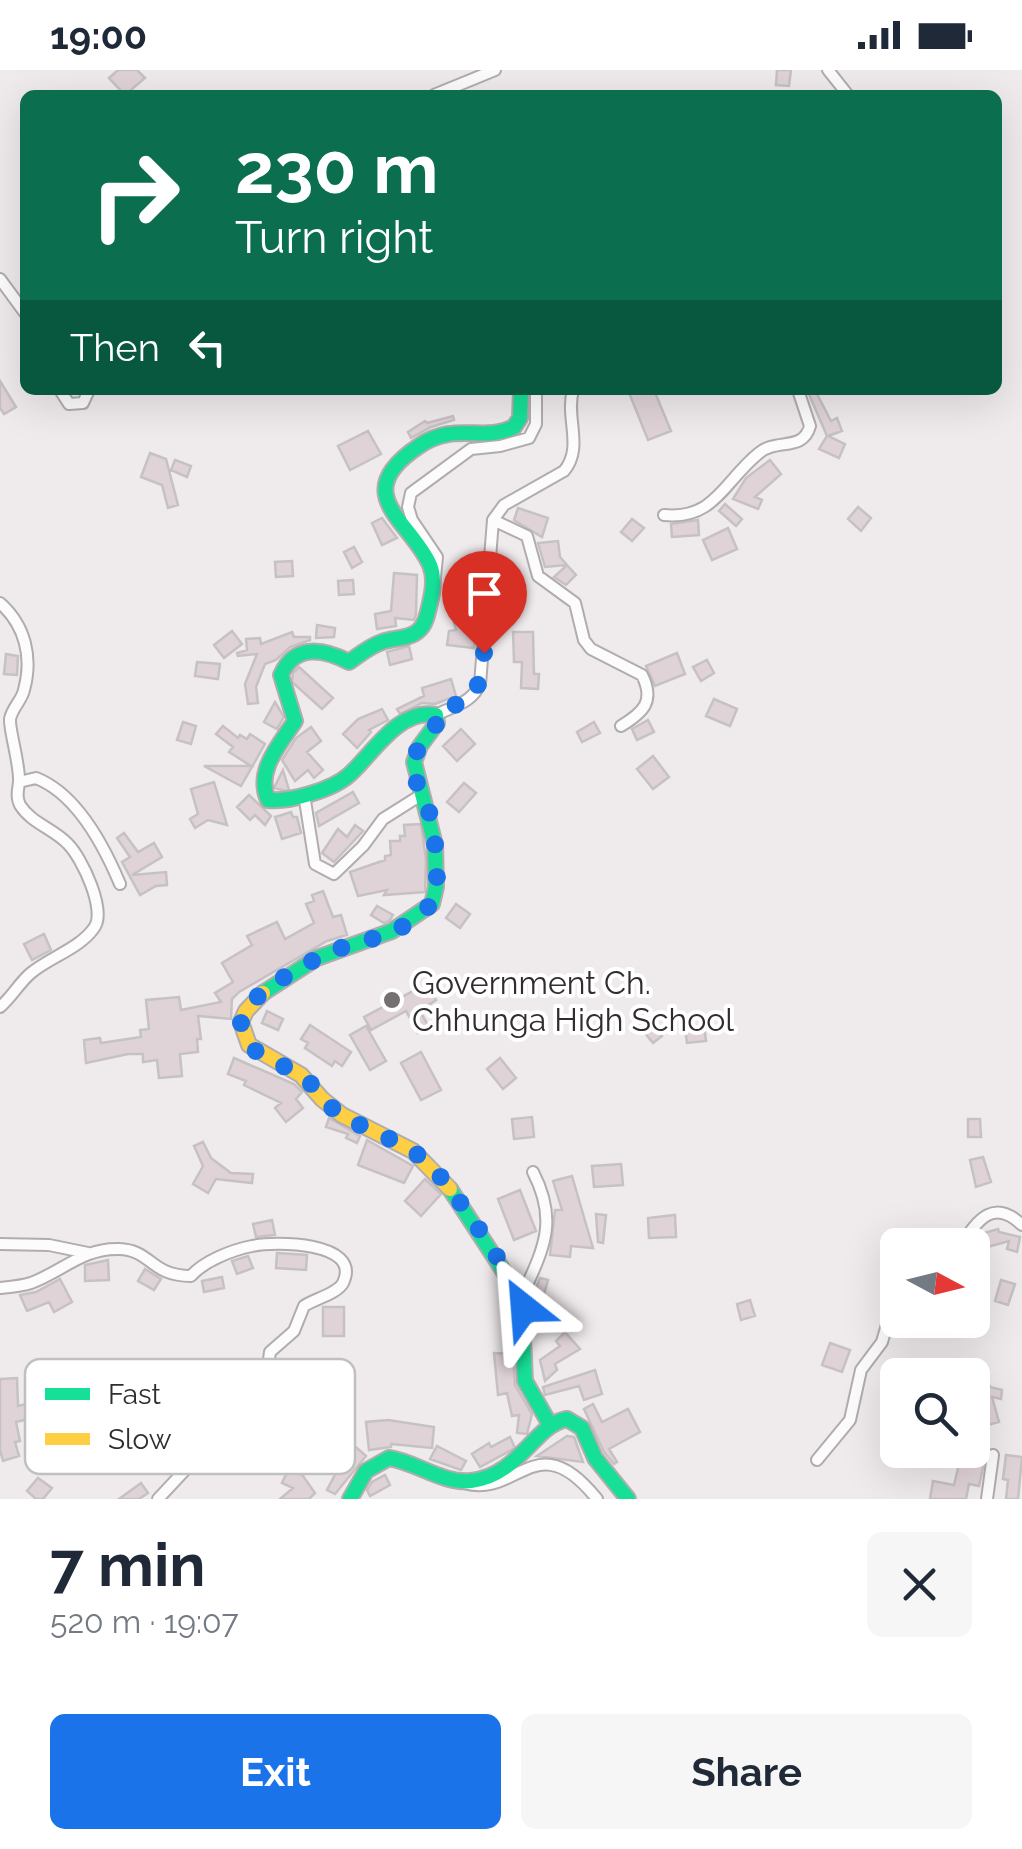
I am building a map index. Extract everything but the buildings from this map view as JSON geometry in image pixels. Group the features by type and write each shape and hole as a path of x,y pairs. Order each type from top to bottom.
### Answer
{"street":[{"path":"446,90 495,70"},
{"path":"828,70 844,90"},
{"path":"0,280 20,306"},
{"path":"63,395 69,404 77,406 86,395"},
{"path":"432,582 432,568 408,539 388,503 388,478 410,452 440,434 502,432 511,428 520,418 520,395"},
{"path":"536,395 536,424 529,438 471,449 412,493 408,507 412,520 439,563 425,620 418,632 379,643 350,662 315,650 283,667 281,682 296,715 267,766 261,788 273,803 288,802 347,777 385,732 427,712 436,715 476,694 480,684 493,520 504,505 570,464 574,454 572,395"},
{"path":"664,515 684,517 707,507 760,452 805,439 810,426 800,395"},
{"path":"493,520 527,536 538,576 575,604 584,640 591,649 642,675 649,702 638,716 622,726"},
{"path":"0,603 17,620 25,642 24,691 10,722 20,766 17,799 64,840 78,858 98,902 100,918 80,941 32,971 0,1007"},
{"path":"436,715 437,723 418,747 413,764 431,817 436,892 431,905 400,929 330,952 258,996 242,1013 244,1034 258,1052 308,1081 331,1108 427,1162 450,1188 522,1298"},
{"path":"20,782 36,778 54,788 104,845 120,884"},
{"path":"304,794 315,864 334,874 384,819 421,795"},
{"path":"533,1172 548,1209 547,1228 522,1298 526,1381 549,1423"},
{"path":"974,1228 989,1214 1008,1214 1022,1226"},
{"path":"0,1244 50,1245 89,1253"},
{"path":"0,1288 32,1282 89,1253 103,1250 134,1250 166,1274 191,1276 200,1266 251,1246 296,1244 334,1254 344,1270 340,1288 304,1306 294,1331 270,1352 269,1359"},
{"path":"816,1460 850,1420 861,1370 883,1338"},
{"path":"458,1481 480,1478 504,1467 526,1452 549,1423 567,1419 582,1428 595,1458 628,1499"},
{"path":"987,1499 993,1455"},
{"path":"350,1499 366,1471 389,1458 420,1464 485,1490 538,1468 560,1466 571,1471 598,1499"},
{"path":"158,1499 181,1474"}],"traffic: fast":[{"path":"263,993 317,958 392,931 432,904 436,887 435,845 414,762 437,723 436,715 410,718 398,725 349,775 332,786 299,797 268,800 267,768 295,721 281,675 302,653 320,652 349,662 378,644 410,636 421,628 432,594 432,570 390,507 388,479 398,463 432,439 514,427 520,418 521,395"},
{"path":"450,1189 521,1298 525,1381 549,1423"},
{"path":"350,1499 366,1471 389,1458 450,1479 471,1481 488,1477 514,1461 545,1430 567,1419 582,1428 595,1458 628,1499"}],"traffic: slow":[{"path":"263,993 241,1022 249,1045 301,1075 342,1115 413,1151 450,1189"}],"place":[{"name":"Government Ch. Chhunga High School","path":"392,1000"}],"route":[{"path":"484,653 476,694 436,715 437,723 415,754 414,774 431,817 436,892 431,905 400,929 330,952 270,987 248,1004 241,1022 249,1044 258,1052 301,1075 331,1108 413,1151 439,1174 512,1282 524,1308"}]}
